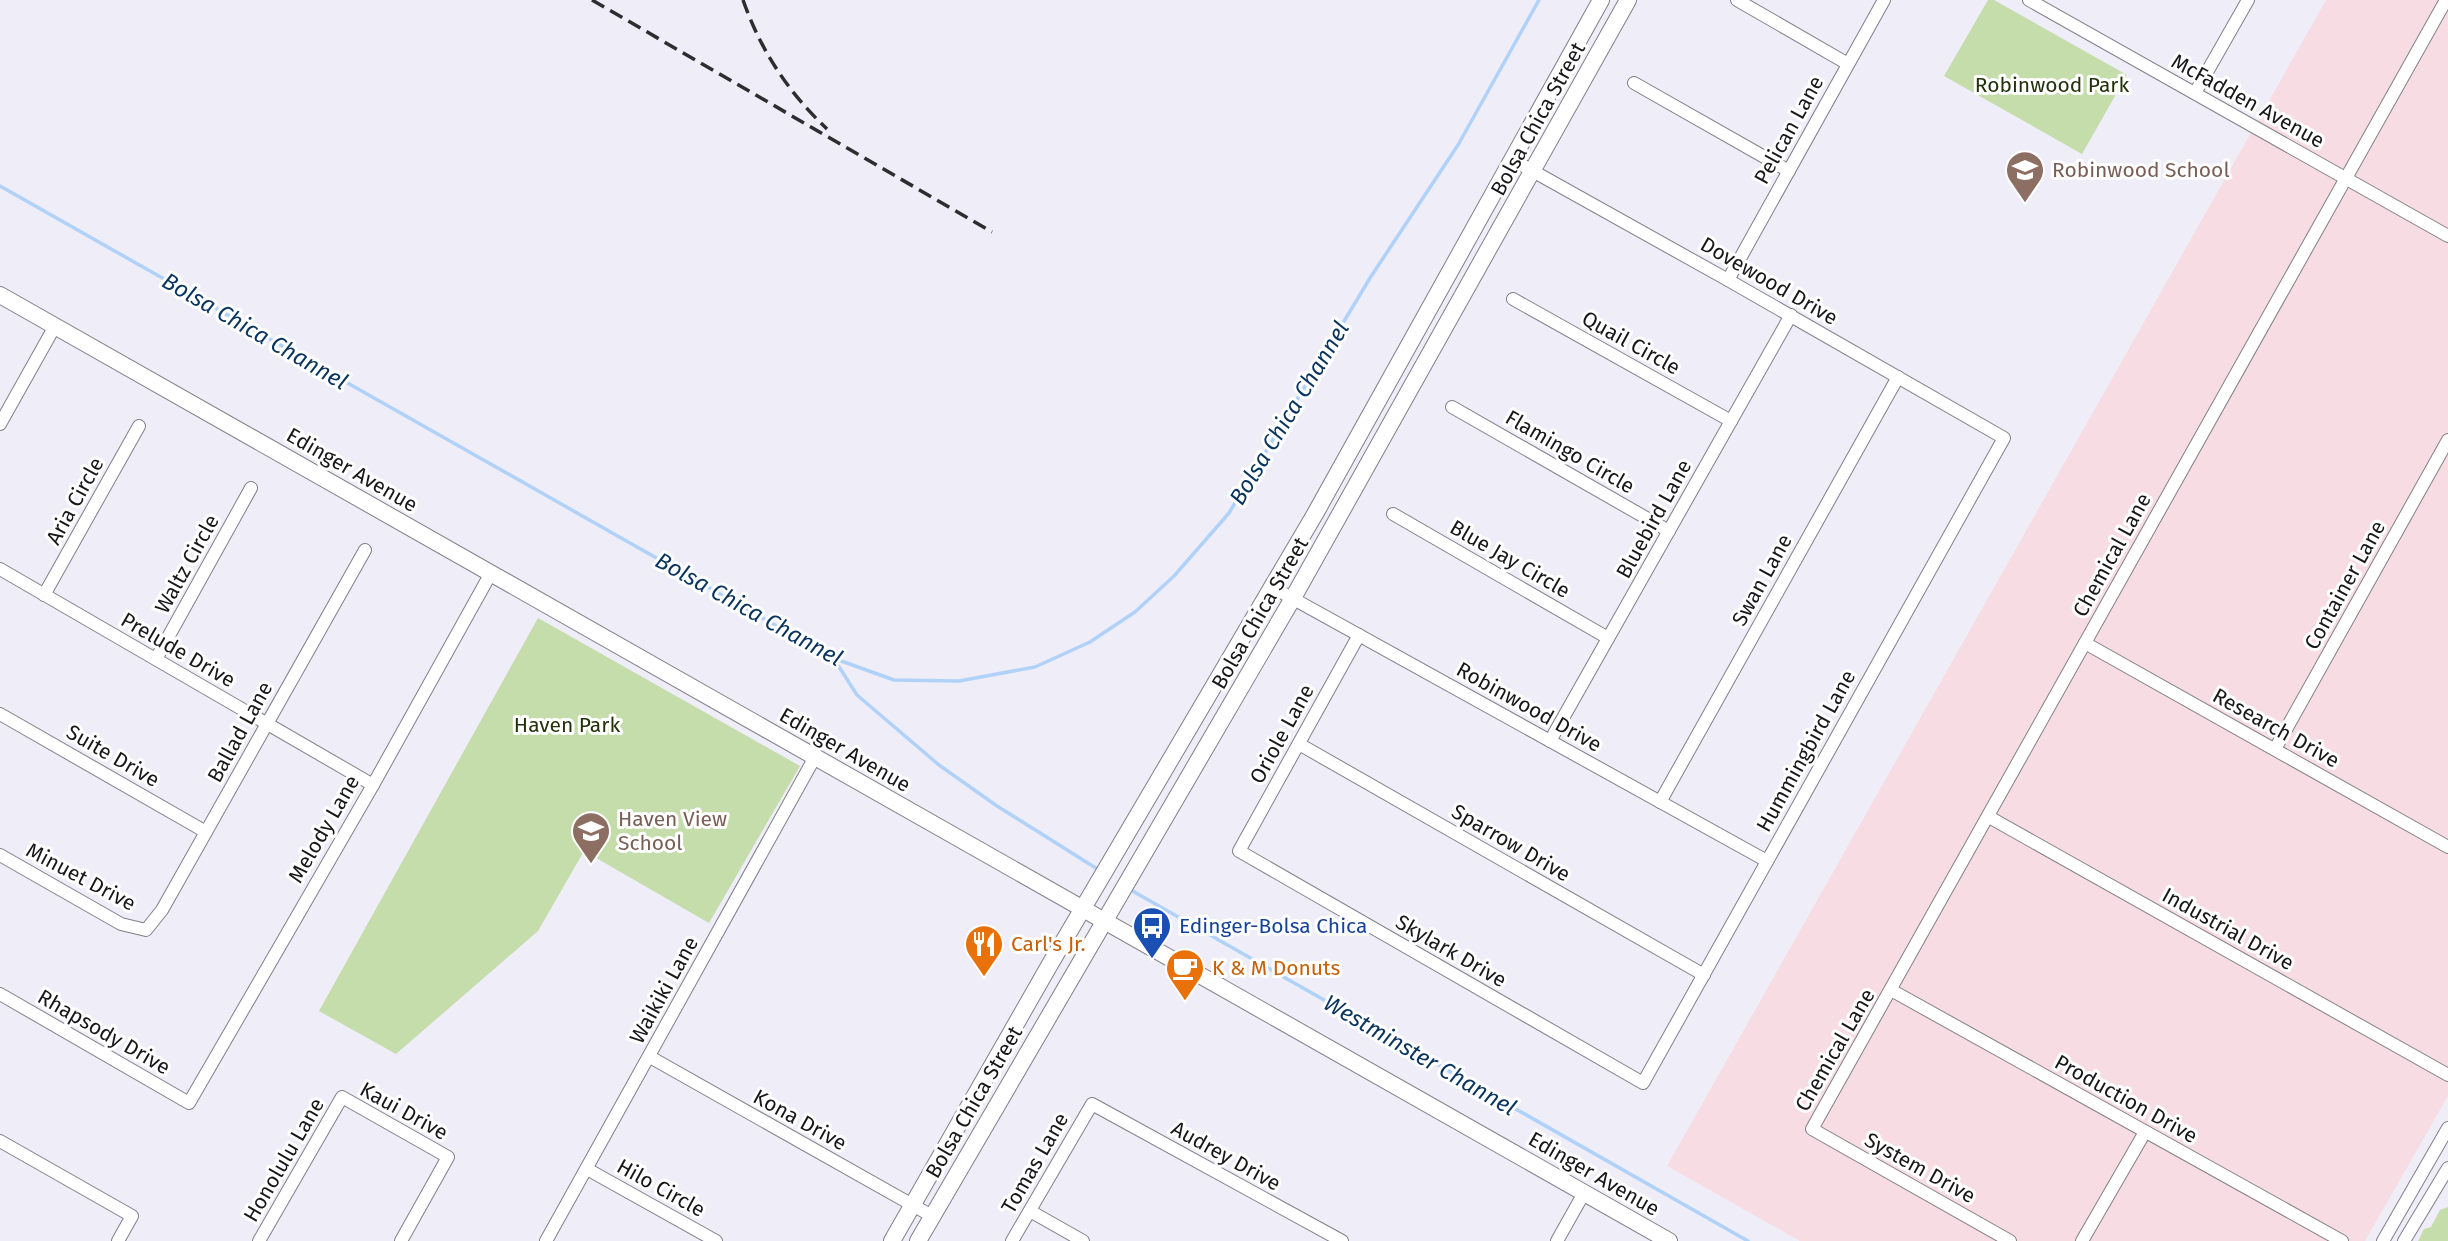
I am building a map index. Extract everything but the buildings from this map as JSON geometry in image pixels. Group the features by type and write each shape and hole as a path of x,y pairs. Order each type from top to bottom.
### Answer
{"main road":[{"name":"Bolsa Chica Street","path":"892,1241 997,1055 1272,587 1601,0"},
{"name":"Bolsa Chica Street","path":"918,1241 1293,598 1628,0"},
{"name":"Edinger Avenue","path":"0,295 1669,1241"},
{"path":"997,1055 1018,1068"}],"street":[{"path":"1737,0 1848,64"},
{"name":"Pelican Lane","path":"1728,280 1884,0"},
{"name":"McFadden Avenue","path":"2029,0 2448,236"},
{"path":"2195,93 2248,0"},
{"name":"Chemical Lane","path":"1812,1129 2345,178 2445,6"},
{"path":"1634,83 1789,171"},
{"name":"Dovewood Drive","path":"1513,160 2004,438"},
{"name":"Quail Circle","path":"1513,299 1731,421"},
{"name":"Bluebird Lane","path":"1550,741 1791,316"},
{"path":"0,424 55,326"},
{"name":"Swan Lane","path":"1660,802 1898,377"},
{"name":"Flamingo Circle","path":"1452,407 1669,531"},
{"name":"Aria Circle","path":"44,595 138,426"},
{"name":"Hummingbird Lane","path":"1643,1083 2004,438"},
{"name":"Container Lane","path":"2276,749 2448,440"},
{"name":"Waltz Circle","path":"156,659 251,488"},
{"name":"Blue Jay Circle","path":"1393,514 1608,638"},
{"name":"Ballad Lane","path":"146,930 162,910 365,550"},
{"name":"Prelude Drive","path":"0,569 373,785"},
{"name":"Melody Lane","path":"189,1103 373,785 491,573"},
{"name":"Robinwood Drive","path":"1272,587 1767,861"},
{"name":"Oriole Lane","path":"1239,852 1359,635"},
{"name":"Research Drive","path":"2085,643 2448,847"},
{"name":"Suite Drive","path":"0,714 206,832"},
{"name":"Sparrow Drive","path":"1298,744 1704,975"},
{"name":"Waikiki Lane","path":"546,1241 815,757"},
{"name":"Industrial Drive","path":"1989,817 2448,1075"},
{"name":"Skylark Drive","path":"1239,852 1643,1083"},
{"name":"Minuet Drive","path":"0,855 121,924 146,930"},
{"name":"Production Drive","path":"1891,990 2342,1241"},
{"name":"Rhapsody Drive","path":"0,994 189,1103"},
{"name":"Kona Drive","path":"650,1057 932,1216"},
{"name":"Kaui Drive","path":"342,1097 448,1157 401,1241"},
{"name":"Honolulu Lane","path":"259,1241 342,1097"},
{"name":"Tomas Lane","path":"1012,1241 1092,1104"},
{"name":"Audrey Drive","path":"1092,1104 1342,1241"},
{"path":"2383,1241 2448,1128"},
{"name":"System Drive","path":"1812,1129 2010,1241"},
{"path":"2082,1241 2145,1132"},
{"path":"0,1141 132,1216 118,1241"},
{"path":"2404,1241 2444,1185 2448,1168"},
{"name":"Hilo Circle","path":"587,1169 716,1241"},
{"path":"2423,1172 2444,1185"},
{"path":"1557,1241 1584,1193"},
{"path":"1030,1211 1083,1241"}],"shaded area":[{"path":"2326,0 2448,0 2448,1096 2365,1241 1800,1241 1667,1166"}],"green space":[{"name":"Robinwood Park","path":"1988,0 1994,0 2127,75 2082,154 1944,76"},
{"name":"Haven Park","path":"538,618 800,766 709,923 584,851 538,931 396,1054 319,1011"},
{"path":"2448,1207 2448,1241 2418,1241 2424,1229 2431,1227 2440,1210"}],"waterway":[{"name":"Bolsa Chica Channel","path":"0,186 833,658 894,680 959,681 1035,667 1090,642 1135,612 1174,576 1229,513 1370,278 1458,145 1539,0"},
{"name":"Westminster Channel","path":"834,659 857,695 939,765 997,806 1099,870"},
{"name":"Westminster Channel","path":"1129,889 1748,1241"}],"railway":[{"path":"592,0 992,232"},
{"path":"743,0 758,36 777,70 827,129"}],"place":[{"name":"Robinwood School","path":"2025,204"},
{"name":"Haven View School","path":"591,865"},
{"name":"Edinger-Bolsa Chica","path":"1152,960"},
{"name":"Carl's Jr.","path":"984,978"},
{"name":"K & M Donuts","path":"1185,1002"}]}
